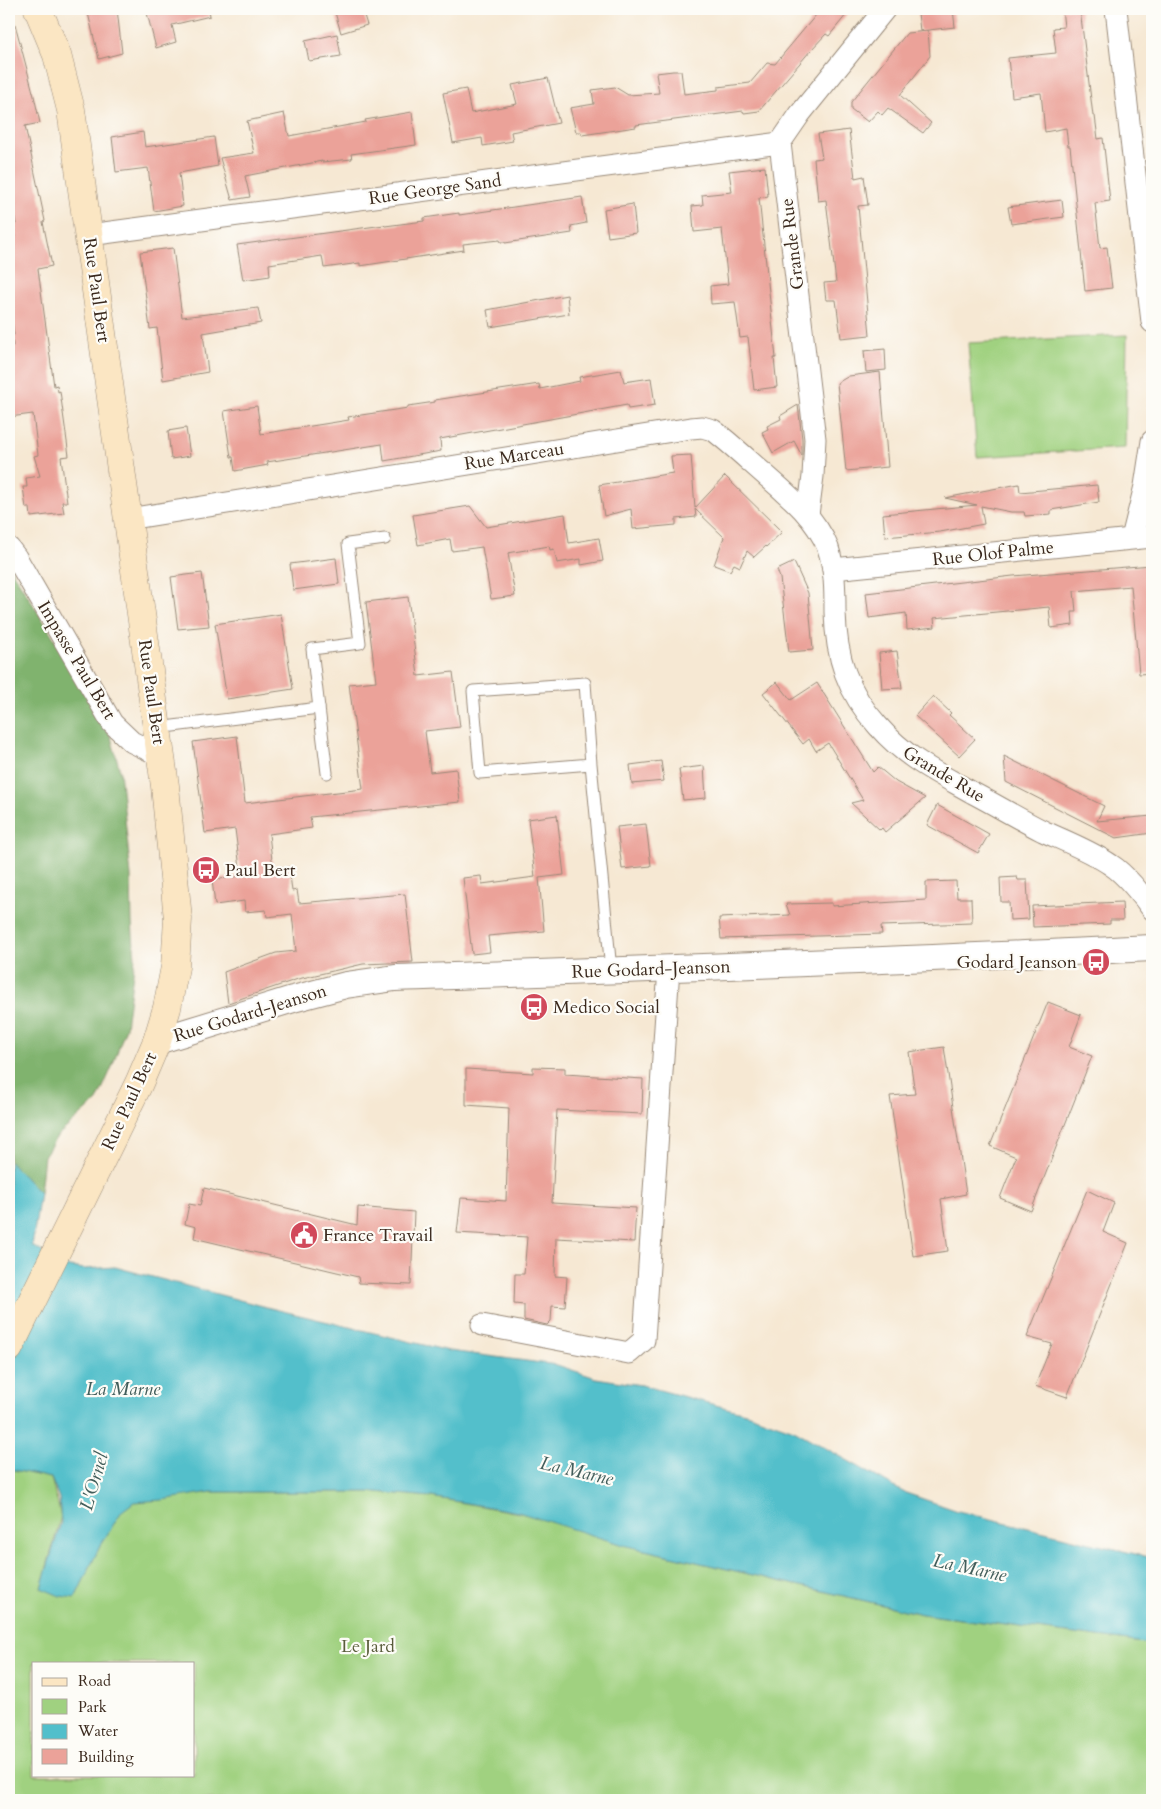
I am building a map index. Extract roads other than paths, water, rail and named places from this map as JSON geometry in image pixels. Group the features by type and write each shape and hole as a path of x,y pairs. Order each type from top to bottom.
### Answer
{"main road":[{"name":"Rue Paul Bert","path":"9,1348 139,1084 157,1041 167,1008 175,967 178,919 174,863 161,756 71,110 57,55 38,9"}],"street":[{"path":"780,143 800,114 886,9"},
{"path":"1116,9 1152,322"},
{"name":"Rue George Sand","path":"89,235 780,143"},
{"name":"Grande Rue","path":"780,143 815,439 808,515"},
{"name":"Rue Marceau","path":"128,519 702,427 713,430 723,438 808,515 819,530 828,549 834,569"},
{"path":"1142,538 1152,441"},
{"name":"Rue Olof Palme","path":"834,569 1142,538"},
{"name":"Impasse Paul Bert","path":"9,548 112,723 132,742 161,756"},
{"name":"Grande Rue","path":"834,569 836,631 839,654 847,681 861,705 888,738 916,761 1036,827 1112,865 1144,897 1152,909"},
{"name":"Rue Godard-Jeanson","path":"157,1041 346,985 395,978 888,961 1152,948"},
{"path":"482,1325 629,1353 644,1340 669,968"}],"lane":[{"path":"327,773 312,649 360,643 348,544 385,539"},
{"path":"591,764 480,773 473,691 585,683 611,970"},
{"path":"157,728 319,708"}],"water":[{"name":"La Marne","path":"9,1161 40,1193 32,1246 69,1267 85,1269 115,1267 266,1307 449,1351 557,1365 596,1378 641,1385 749,1414 794,1430 903,1492 958,1511 1152,1558 1152,1644 922,1614 623,1545 518,1512 431,1497 376,1492 211,1492 162,1500 134,1502 122,1511 100,1546 75,1598 60,1596 41,1588 61,1522 59,1498 51,1478 9,1469"}],"place":[{"name":"Paul Bert","path":"206,870"},
{"name":"Godard Jeanson","path":"1096,962"},
{"name":"Medico Social","path":"534,1007"},
{"name":"France Travail","path":"304,1235"}],"water label":[{"name":"L'Ornel","path":"93,1481"}],"park label":[{"name":"Le Jard","path":"368,1646"}]}
